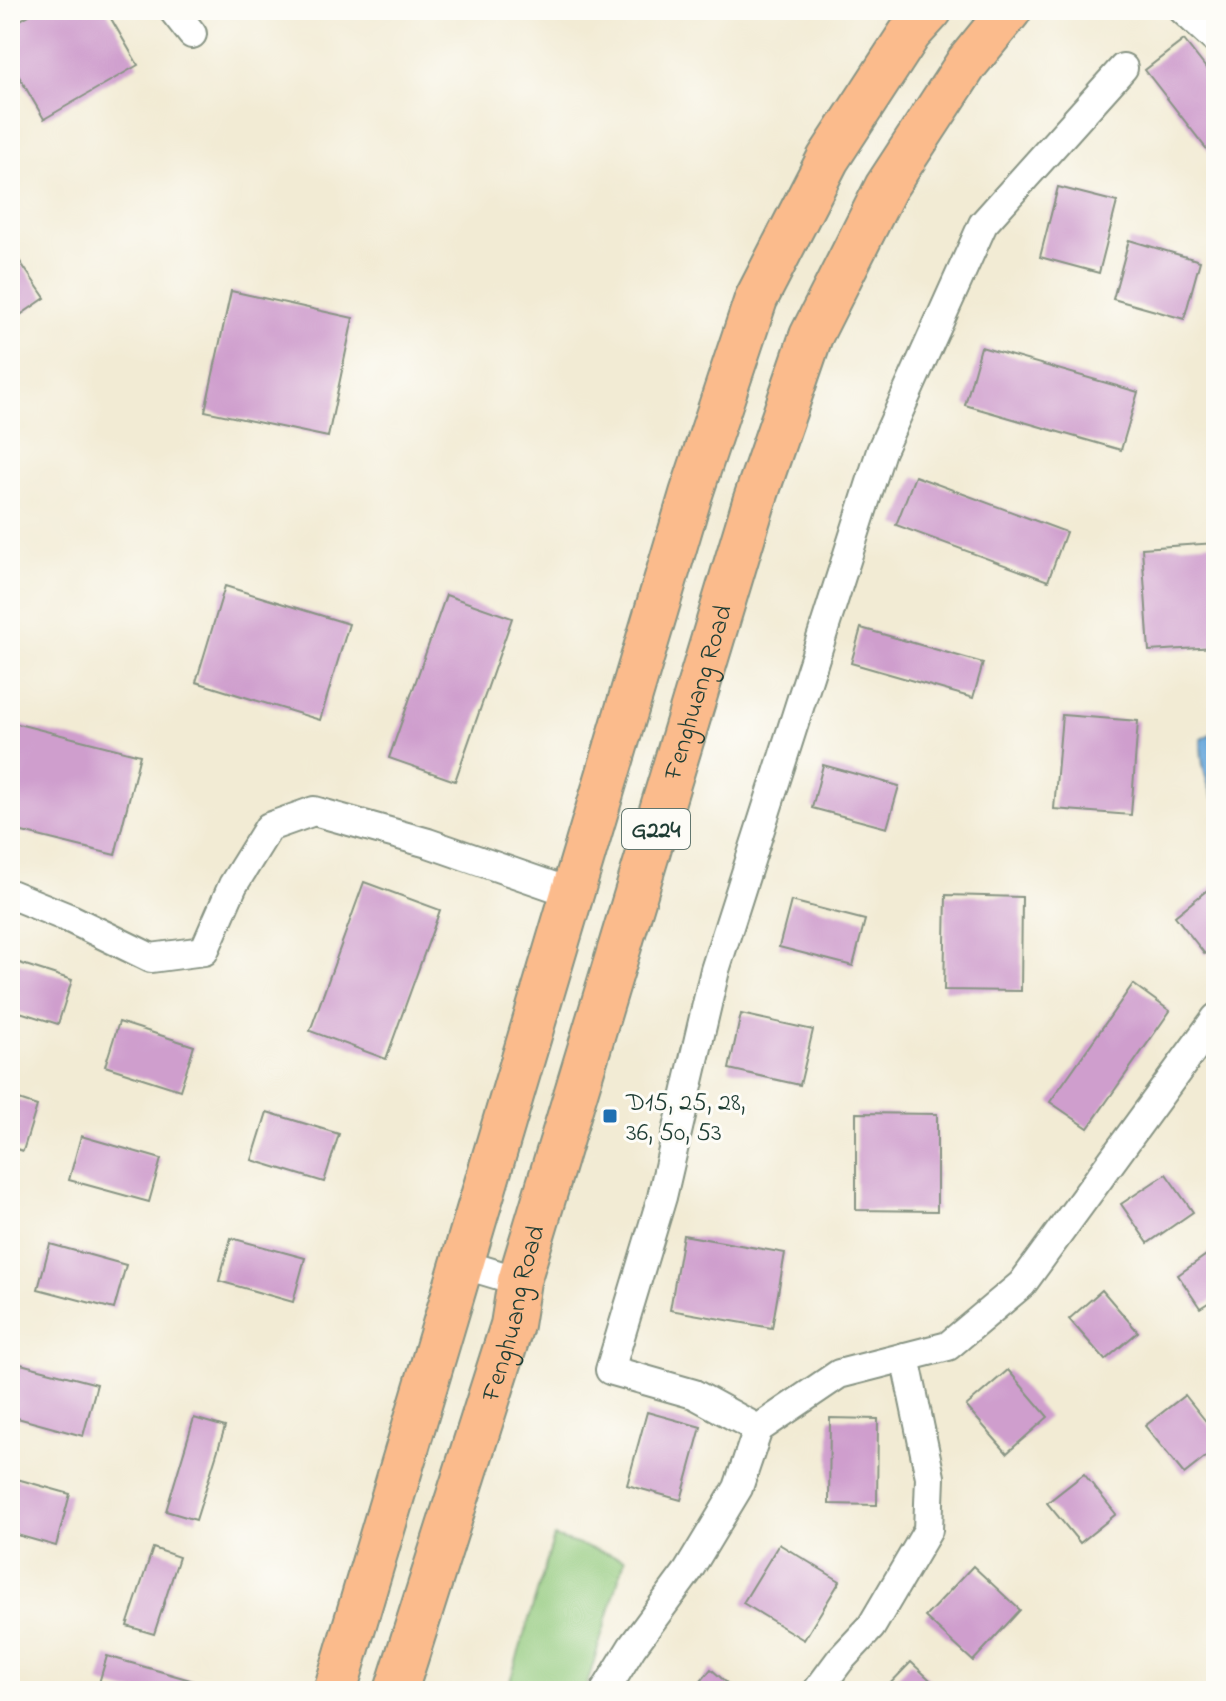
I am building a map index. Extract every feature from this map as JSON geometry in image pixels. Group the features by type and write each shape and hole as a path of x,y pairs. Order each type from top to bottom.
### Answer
{"highway":[{"name":"G224","path":"335,1691 691,494 756,299 828,159 910,33 931,10"},
{"name":"Fenghuang Road","path":"396,1691 512,1325 519,1281 754,502 811,336 886,187 967,63 1010,10"}],"street":[{"path":"173,10 192,34"},
{"path":"1183,10 1216,40"},
{"path":"758,1429 694,1394 610,1370 662,1197 715,970 881,451 976,238 983,224 1123,68"},
{"path":"10,894 71,919 151,958 204,951 233,885 269,827 314,811 428,843 572,893"},
{"path":"605,1691 632,1647 688,1571 738,1488 758,1429 839,1374 948,1346 1022,1284 1216,1018"},
{"path":"462,1264 519,1281"},
{"path":"817,1691 840,1660 871,1627 928,1530 930,1477 905,1357"}],"green space":[{"path":"554,1537 625,1559 585,1691 507,1691"}],"water":[{"path":"1216,731 1216,802 1204,772 1201,739"}],"building":[{"path":"38,10 106,10 138,65 44,119 10,61 10,26"},
{"path":"1184,40 1216,81 1216,161 1145,70"},
{"path":"1058,187 1117,202 1099,273 1040,257"},
{"path":"1129,240 1200,261 1184,319 1113,299"},
{"path":"10,247 45,298 10,322"},
{"path":"231,291 353,318 328,437 205,411"},
{"path":"981,347 1138,392 1121,450 965,405"},
{"path":"915,476 1066,532 1048,581 896,525"},
{"path":"1216,543 1216,647 1149,651 1142,548"},
{"path":"225,586 349,624 320,720 196,682"},
{"path":"446,595 512,618 455,781 389,758"},
{"path":"861,628 983,663 973,698 851,663"},
{"path":"1062,715 1138,721 1131,815 1054,809"},
{"path":"10,722 140,755 115,855 10,829"},
{"path":"823,765 899,786 887,828 812,808"},
{"path":"364,882 440,910 386,1059 310,1031"},
{"path":"1216,883 1216,946 1205,954 1175,916"},
{"path":"946,895 1022,897 1021,991 944,990"},
{"path":"791,901 865,920 853,966 779,947"},
{"path":"10,960 72,980 58,1024 10,1009"},
{"path":"1133,984 1170,1011 1088,1128 1050,1102"},
{"path":"741,1014 813,1030 800,1085 729,1069"},
{"path":"119,1022 194,1046 180,1090 105,1066"},
{"path":"10,1097 37,1106 23,1151 10,1147"},
{"path":"267,1112 339,1134 324,1182 252,1160"},
{"path":"856,1113 937,1114 937,1211 856,1210"},
{"path":"81,1136 161,1159 149,1202 69,1180"},
{"path":"1166,1174 1193,1212 1148,1243 1121,1204"},
{"path":"683,1235 785,1253 772,1328 670,1310"},
{"path":"231,1238 305,1258 293,1302 219,1281"},
{"path":"50,1244 126,1265 114,1309 38,1289"},
{"path":"1212,1251 1216,1257 1216,1298 1200,1308 1178,1275"},
{"path":"1102,1290 1138,1332 1105,1360 1069,1319"},
{"path":"13,1362 97,1384 83,1436 10,1416"},
{"path":"1008,1370 1048,1417 1007,1453 966,1406"},
{"path":"1185,1395 1216,1434 1216,1449 1184,1474 1145,1426"},
{"path":"647,1412 701,1427 681,1500 627,1485"},
{"path":"194,1418 225,1427 196,1520 166,1511"},
{"path":"830,1418 878,1419 877,1505 829,1504"},
{"path":"1084,1474 1116,1514 1080,1543 1047,1503"},
{"path":"10,1477 70,1494 56,1546 10,1533"},
{"path":"779,1544 840,1581 804,1640 743,1603"},
{"path":"153,1548 179,1557 154,1634 127,1626"},
{"path":"973,1566 1020,1610 973,1661 925,1617"},
{"path":"107,1656 211,1686 209,1691 128,1691 99,1683"},
{"path":"911,1662 942,1691 883,1691"},
{"path":"711,1669 736,1691 693,1691"}],"place":[{"name":"D15, 25, 28, 36, 50, 53","path":"610,1116"}]}
